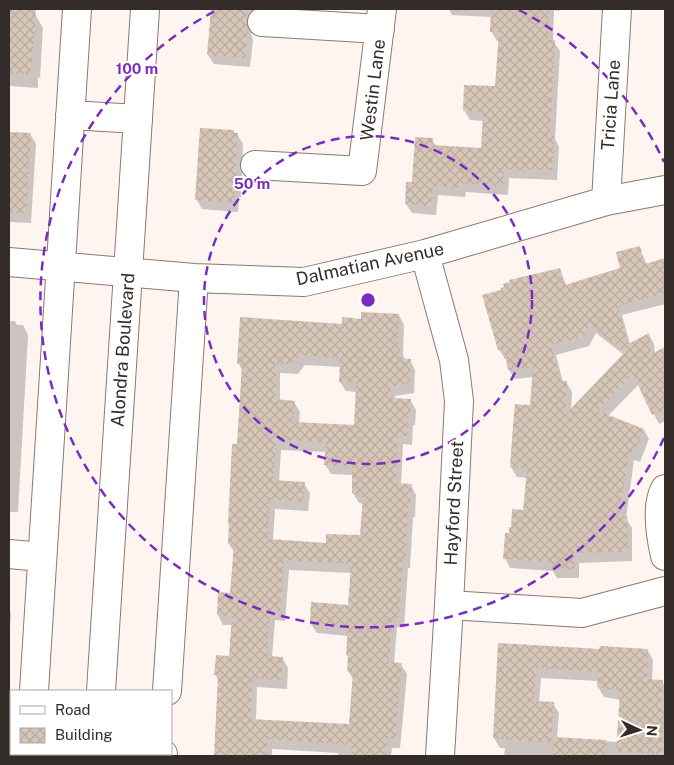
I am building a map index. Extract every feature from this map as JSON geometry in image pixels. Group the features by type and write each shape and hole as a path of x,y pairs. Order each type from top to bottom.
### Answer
{"street":[{"path":"34,690 77,9"},
{"name":"Alondra Boulevard","path":"101,690 145,9"},
{"name":"Tricia Lane","path":"606,201 617,9"},
{"path":"262,22 381,19"},
{"name":"Westin Lane","path":"255,165 362,171 381,19"},
{"path":"70,120 138,119"},
{"name":"Dalmatian Avenue","path":"9,262 194,278 304,282 426,254 606,201 665,190"},
{"name":"Hayford Street","path":"426,254 454,360 459,401 440,756"},
{"path":"167,690 194,278"},
{"path":"665,489 661,496 660,534 665,556"},
{"path":"9,554 42,557"},
{"path":"449,605 582,612 665,591"}],"building":[{"path":"9,9 36,9 30,74 9,73"},
{"path":"211,9 247,9 246,23 248,29 245,58 207,55"},
{"path":"491,9 549,9 548,40 555,40 550,135 554,136 552,170 504,169 503,186 461,183 460,188 433,186 431,206 405,204 406,182 412,182 415,137 433,138 432,145 481,148 483,112 463,111 464,85 495,86 499,32 490,32"},
{"path":"200,128 234,130 234,133 238,133 233,203 195,200"},
{"path":"9,132 31,133 26,214 9,213"},
{"path":"640,246 645,264 665,258 665,293 618,306 628,344 649,333 651,354 665,347 665,409 652,415 633,374 598,411 644,429 634,453 629,451 619,517 627,516 628,552 574,553 574,569 550,568 550,562 503,559 505,533 509,533 509,527 511,527 512,509 523,510 527,469 510,467 515,404 530,405 533,367 508,370 504,349 498,350 482,295 501,290 504,287 503,284 510,282 509,280 560,268 565,285 620,268 616,252","holes":["590,325 625,352 565,415 567,381 561,381 551,345 584,336"]},
{"path":"361,312 399,314 399,358 411,359 409,384 390,386 391,398 411,399 407,436 398,435 396,483 412,484 410,507 408,507 405,559 403,558 399,618 392,618 389,662 402,663 395,739 387,738 386,756 351,756 352,745 267,739 266,756 214,756 218,675 214,675 216,655 229,656 232,616 217,615 218,592 230,593 234,544 228,544 228,524 232,444 237,444 242,364 237,363 240,317 342,324 342,317 361,319","holes":["300,355 340,358 339,382 356,383 354,425 293,422 295,401 275,399 275,363 292,364","276,440 326,442 324,465 352,466 352,493 363,495 360,535 326,534 326,543 268,539 270,499 303,502 305,482 273,480","284,560 351,564 348,605 311,602 310,624 348,626 347,671 353,672 349,724 251,719 252,678 281,680 283,657 267,656 270,611 280,611"]},
{"path":"498,643 599,649 600,646 648,649 647,679 663,680 661,709 665,709 661,754 616,751 620,691 597,687 598,672 536,668 534,701 554,702 551,743 493,738"},
{"path":"554,737 606,740 605,756 553,756"}]}
